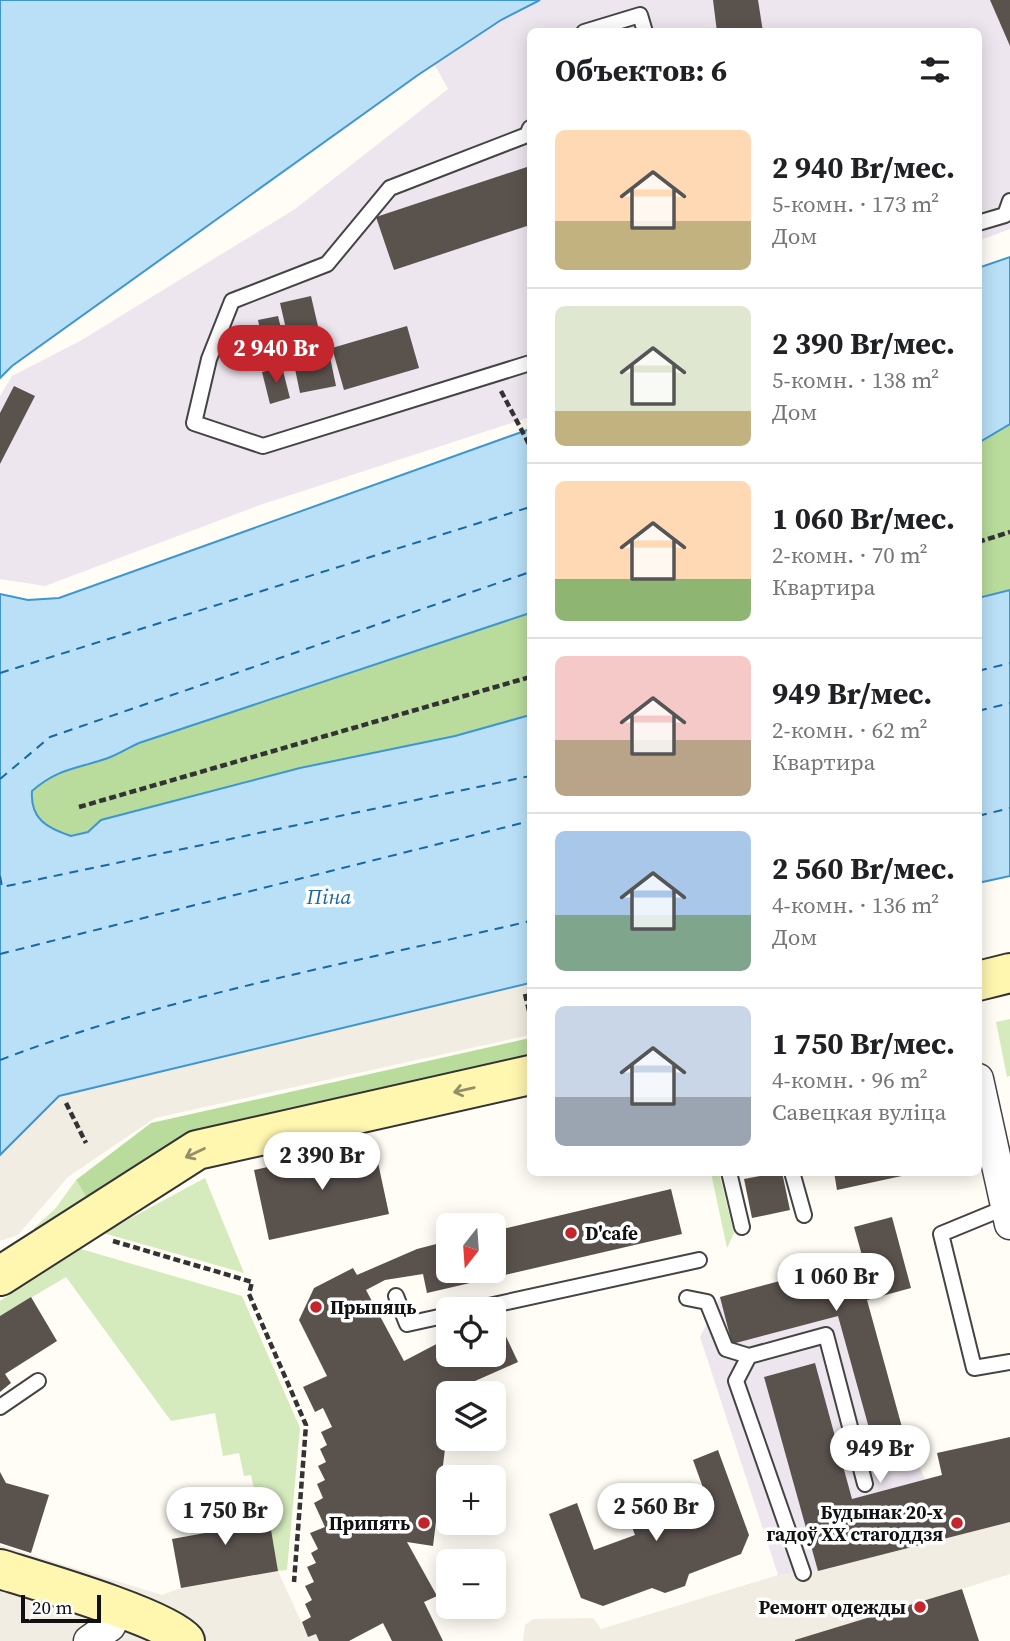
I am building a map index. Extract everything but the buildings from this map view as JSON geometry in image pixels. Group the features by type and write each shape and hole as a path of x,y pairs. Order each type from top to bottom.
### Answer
{"street":[{"path":"982,980 1010,973"},
{"path":"0,1276 198,1150 527,1076"},
{"path":"982,1096 1009,1212"},
{"path":"0,1569 118,1608 178,1632 185,1641"},
{"path":"89,1641 110,1626 118,1608"}],"lane":[{"path":"597,28 640,15 644,28"},
{"path":"527,135 390,188 327,264 233,301 209,359 194,423 263,446 527,364"},
{"path":"982,222 1005,215 1010,201"},
{"path":"730,1176 742,1227"},
{"path":"793,1176 803,1215"},
{"path":"1009,1212 941,1234 974,1368 1010,1362"},
{"path":"506,1302 699,1260"},
{"path":"396,1296 407,1324 436,1318"},
{"path":"687,1298 707,1302 726,1349 749,1356 826,1335 865,1484"},
{"path":"749,1356 736,1381 803,1573"},
{"path":"0,1407 38,1381"}],"path":[{"path":"492,374 527,440"},
{"path":"982,541 1010,532"},
{"path":"79,807 527,678"},
{"path":"526,994 527,999"},
{"path":"66,1103 86,1143"},
{"path":"102,1237 251,1282 249,1294 306,1425 294,1582"},
{"path":"638,1486 647,1516"}],"shaded area":[{"path":"399,0 1010,0 1010,229 982,240 982,28 527,28 527,418 260,505 45,586 0,579 0,396 12,376 80,341 295,209 448,89"},
{"path":"527,984 527,1036 155,1118 68,1177 18,1235 0,1241 0,1155 59,1096"},
{"path":"863,1259 867,1300 903,1431 925,1479 938,1538 818,1571 778,1575 700,1337 720,1297"},
{"path":"1010,1522 1010,1574 793,1641 523,1641 525,1625 533,1619 593,1618 601,1629 778,1575 818,1571"},
{"path":"0,1545 162,1595 181,1588 278,1571 308,1637 316,1634 319,1641 0,1641"}],"green space":[{"path":"1010,424 1010,590 982,597 982,441"},
{"path":"527,614 527,716 455,736 300,768 101,820 88,832 71,836 48,826 37,816 32,792 41,784 68,770 108,758 139,743"},
{"path":"1010,1019 1010,1076 1007,1077 996,1022"},
{"path":"527,1039 527,1066 89,1202 76,1180 151,1123"},
{"path":"712,1176 720,1176 734,1233 727,1248"},
{"path":"205,1178 244,1273 103,1233"},
{"path":"76,1180 89,1202 36,1237 34,1228 55,1209"},
{"path":"81,1249 242,1296 300,1428 287,1570 278,1571 264,1493 255,1494 251,1475 244,1476 239,1453 223,1456 215,1413 171,1421 66,1277 0,1316 0,1301"}],"water":[{"path":"0,0 540,0 501,20 418,75 12,366 0,378"},
{"path":"1010,257 1010,424 982,441 982,267"},
{"name":"Піна","path":"527,430 527,614 139,743 108,758 59,773 32,791 32,801 42,821 54,830 71,836 88,832 101,820 300,768 455,736 527,716 527,984 59,1096 0,1155 0,594 28,600 59,598"},
{"path":"1010,590 1010,876 982,882 982,597"}],"ferry route":[{"path":"0,673 527,508"},
{"path":"0,779 50,737 527,573"},
{"path":"982,670 1010,663"},
{"path":"982,710 1010,703"},
{"path":"0,876 2,887 527,777"},
{"path":"982,815 1010,808"},
{"path":"0,954 527,822"},
{"path":"0,1060 64,1037 196,999 527,922"}],"place":[{"name":"D'cafe","path":"571,1233"},
{"name":"Прыпяць","path":"316,1307"},
{"name":"Припять","path":"424,1523"},
{"name":"Будынак 20-х гадоў ХХ стагоддзя","path":"957,1523"},
{"name":"Ремонт одежды","path":"920,1607"}]}
